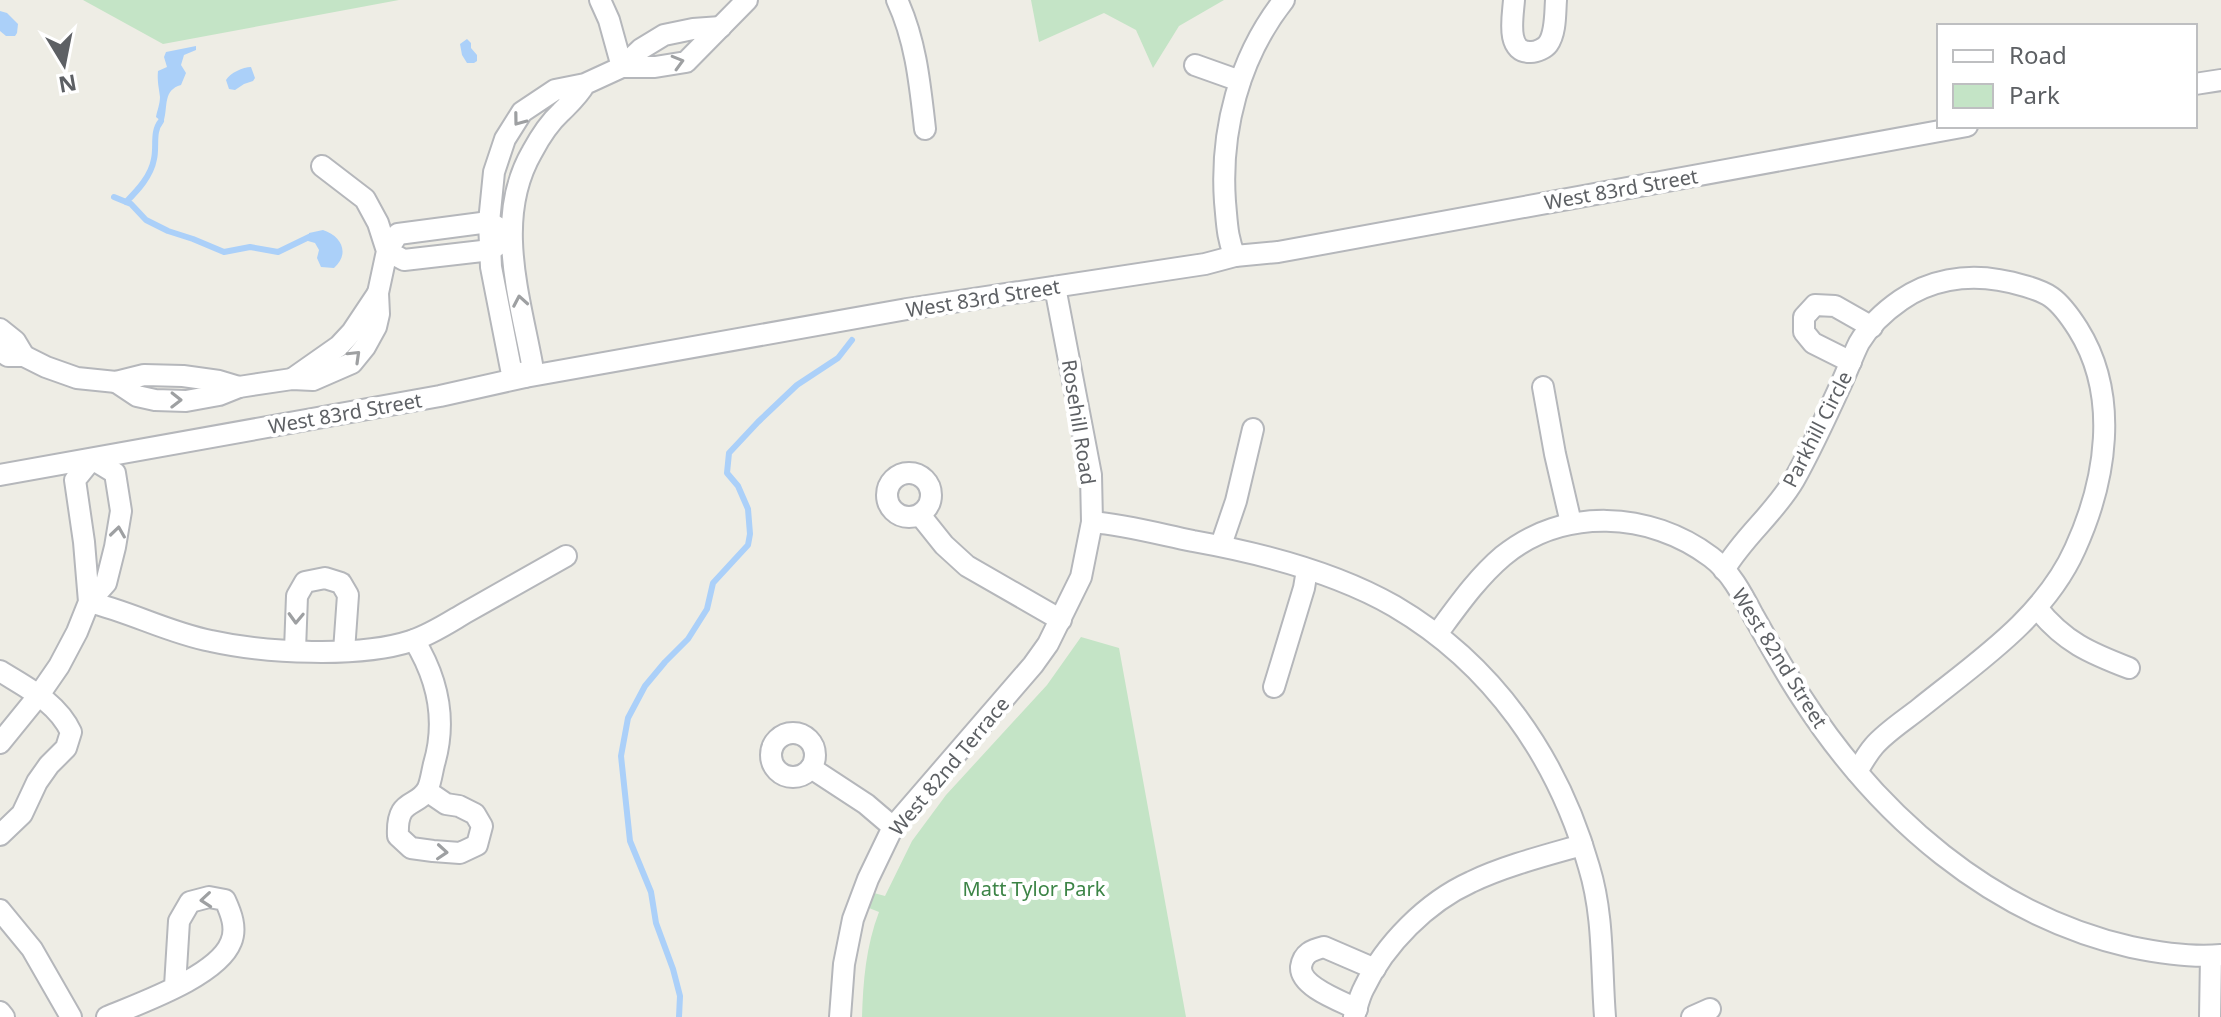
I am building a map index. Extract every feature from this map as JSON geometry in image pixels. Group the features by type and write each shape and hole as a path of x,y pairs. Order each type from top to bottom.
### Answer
{"street":[{"path":"600,0 622,67"},
{"path":"622,67 655,67 686,62 747,0"},
{"path":"897,0 904,14 917,63 925,129"},
{"path":"1235,256 1229,241 1224,179 1231,113 1240,81 1262,33 1284,0"},
{"path":"1514,0 1511,35 1518,47 1527,53 1538,51 1548,44 1553,30 1556,0"},
{"path":"585,84 578,97 544,131 520,177 512,209 512,256 532,364 525,377 511,369 491,267 489,222 494,172 505,139 522,112 555,90 585,84 622,67 641,49 664,35 721,27"},
{"path":"1195,65 1240,81"},
{"path":"2197,84 2221,80"},
{"name":"West 83rd Street","path":"0,475 440,396 525,377 892,312 1205,264 1235,256 1278,252 1956,128"},
{"path":"322,166 365,199 378,223 387,251 404,260 491,250 511,235"},
{"path":"0,351 8,356 24,356 77,378 116,382 144,375 183,376 239,387 292,379 339,346 352,332 378,293 387,251 398,234 489,222 511,235"},
{"name":"Parkhill Circle","path":"1724,570 1736,550 1774,509 1793,482 1860,342 1886,311 1920,288 1948,279 1985,277 2055,287 2087,344 2102,393 2104,433 2101,472 2091,511 2074,553 2037,608 2013,632 1874,746 1857,772"},
{"name":"Rosehill Road","path":"1055,287 1091,475 1092,522"},
{"name":"Parkhill Circle","path":"1851,362 1813,343 1804,332 1804,317 1815,305 1835,306 1872,327"},
{"path":"0,329 15,341 24,356"},
{"path":"1543,387 1571,523"},
{"path":"1221,545 1236,501 1253,429"},
{"path":"0,743 59,666 89,602 106,583 121,511 115,473 92,459 75,480 89,602"},
{"path":"920,515 944,545 967,566 1061,620"},
{"name":"West 82nd Street","path":"1437,634 1483,575 1504,555 1529,538 1571,523 1605,520 1632,522 1663,531 1711,557 1724,570 1820,726 1890,810 1932,848 2017,905 2066,927 2106,941 2151,951 2216,956"},
{"path":"1092,522 1221,545 1307,570 1393,606 1451,645 1522,723 1557,779 1569,806 1590,867 1599,910 1605,1017"},
{"name":"West 82nd Terrace","path":"840,1017 844,964 853,919 893,827 1017,686 1048,644 1081,577 1092,522"},
{"path":"89,602 210,641 257,649 372,650 414,640 566,556"},
{"path":"1274,687 1307,570"},
{"path":"295,650 297,596 305,582 325,578 341,583 348,595 344,651"},
{"path":"2037,608 2052,627 2072,643 2091,654 2129,668"},
{"path":"414,640 435,683 440,709 441,733 427,791"},
{"path":"0,671 39,695 64,718 71,732 66,748 37,782 22,814 0,835"},
{"path":"811,768 866,804 893,827"},
{"path":"1375,969 1324,947 1309,951 1302,961 1301,973 1309,985 1355,1013 1363,989 1385,954 1407,928 1448,895 1472,881 1582,845"},
{"path":"0,910 32,949 71,1017"},
{"path":"2210,1017 2216,956"},
{"path":"107,1017 175,986"},
{"path":"0,1012 4,1017"}],"green space":[{"path":"83,0 399,0 163,44"},
{"path":"1031,0 1224,0 1179,26 1153,68 1136,30 1104,13 1039,42"},
{"name":"Matt Tylor Park","path":"1081,637 1119,648 1186,1017 862,1017 866,964 879,912 869,908 874,893 885,896 912,841 946,795 1047,685"}],"water":[{"path":"0,11 7,13 18,24 15,36 6,36 0,31"},
{"path":"467,39 477,55 474,63 467,63 462,55 460,44"},
{"path":"196,46 196,50 184,55 181,65 186,73 181,85 171,91 164,120 161,121 156,117 160,97 158,71 167,67 166,52"},
{"path":"251,67 255,78 253,81 235,90 229,89 228,77"},
{"path":"323,230 335,236 342,246 342,257 334,268 321,267 317,258 319,250 315,243 308,241 309,233"}],"waterway":[{"path":"126,202 150,171 161,121"},
{"path":"114,197 131,204 146,220 224,252 250,247 278,252 309,237"},
{"path":"679,1017 680,996 673,969 656,923 651,892 630,841 621,756 628,718 645,686 688,639 707,609 713,583 748,545 748,509 738,486 727,473 729,453 797,385 838,358 852,340"}]}
